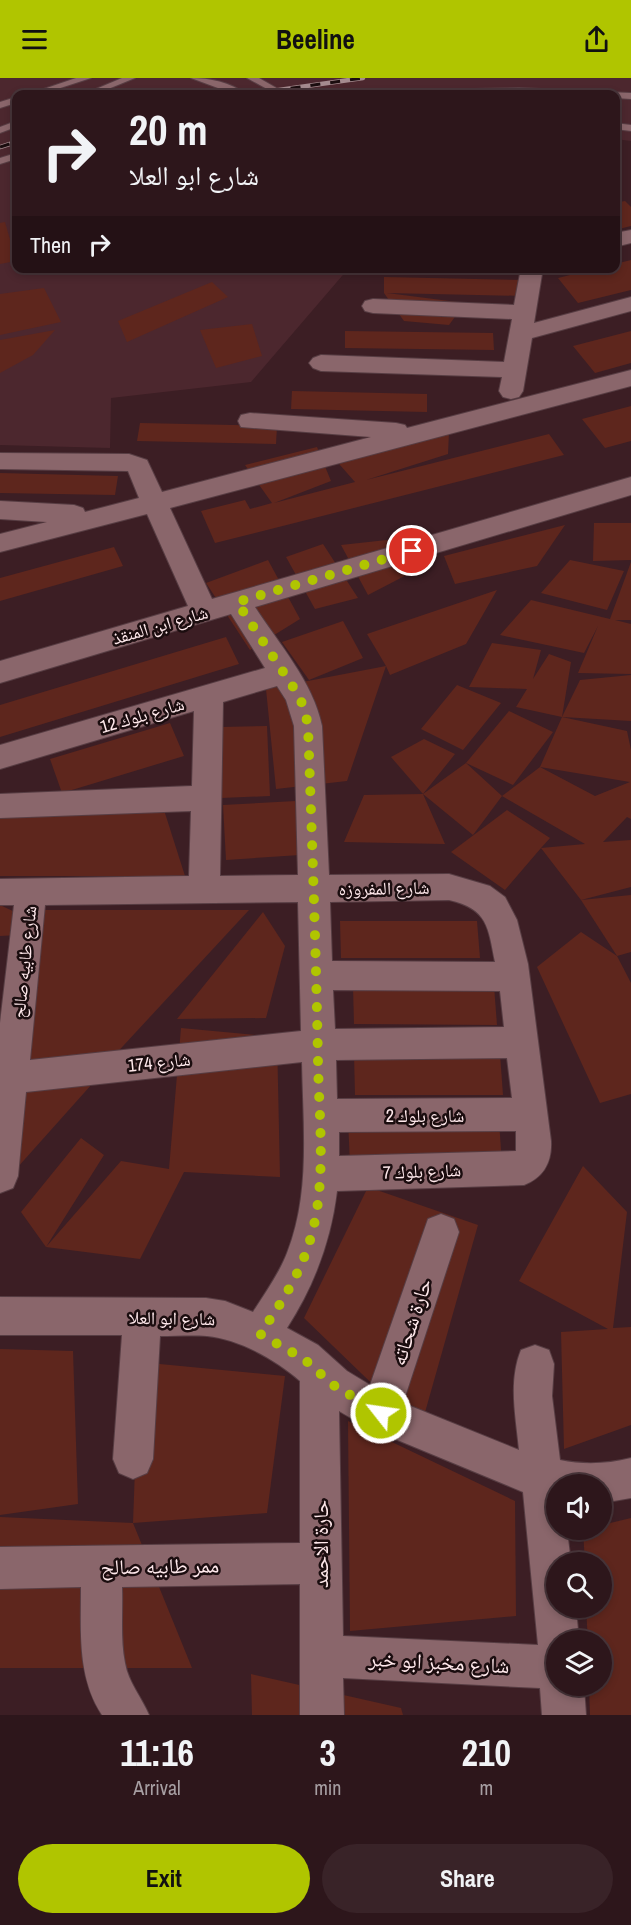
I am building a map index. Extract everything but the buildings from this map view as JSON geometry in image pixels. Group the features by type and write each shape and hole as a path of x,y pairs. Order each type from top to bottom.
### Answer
{"street":[{"path":"508,410 531,273"},
{"path":"373,306 523,323 631,304"},
{"path":"321,363 515,370"},
{"path":"0,543 631,378"},
{"path":"250,421 421,433"},
{"path":"0,461 132,463 139,468 204,612"},
{"name":"شارع ابن المنقذ","path":"0,672 631,486"},
{"path":"0,510 104,516"},
{"path":"237,602 299,696 305,711 308,726 316,975 320,1116 319,1193 313,1230 301,1266 284,1300 260,1334"},
{"name":"شارع بلوك 12","path":"0,757 284,673"},
{"path":"204,891 209,695"},
{"path":"0,806 206,798"},
{"name":"شارع المفروزه","path":"16,892 449,887 476,893 494,908 506,934 514,977 534,1149 532,1161 524,1168"},
{"name":"شارع طابيه صالح","path":"0,1176 16,892"},
{"path":"316,975 514,977"},
{"name":"شارع 174","path":"5,1079 318,1045 522,1042"},
{"name":"شارع بلوك 2","path":"320,1116 531,1114"},
{"name":"شارع بلوك 7","path":"319,1174 524,1168"},
{"name":"حارة شحاته","path":"381,1413 441,1232"},
{"name":"شارع ابو العلا","path":"0,1316 206,1317 225,1320 260,1334 304,1359 333,1385 381,1413 543,1479 580,1484 615,1482 631,1478"},
{"path":"133,1459 142,1317"},
{"path":"535,1364 533,1396 557,1630"},
{"name":"حارة الاحمد","path":"319,1372 322,1715"},
{"name":"ممر طابيه صالح","path":"0,1568 320,1563"},
{"path":"101,1566 103,1663 112,1692 127,1715"},
{"name":"شارع مخبز ابو خبر","path":"321,1656 546,1667"},
{"path":"563,1696 564,1715"}],"lane":[{"path":"47,90 86,78"},
{"path":"99,90 130,78"},
{"path":"196,78 233,90"},
{"path":"252,78 274,90"}],"shaded area":[{"path":"0,78 631,78 631,141 620,140 620,90 12,90 12,273 345,273 251,382 111,398 110,448 0,445"}],"railway":[{"path":"279,90 363,78"},
{"path":"0,147 12,143"}],"route":[{"path":"381,1413 333,1385 304,1359 260,1334 284,1300 301,1266 313,1230 319,1193 320,1116 316,975 308,726 305,711 299,696 237,602 412,551"}]}
